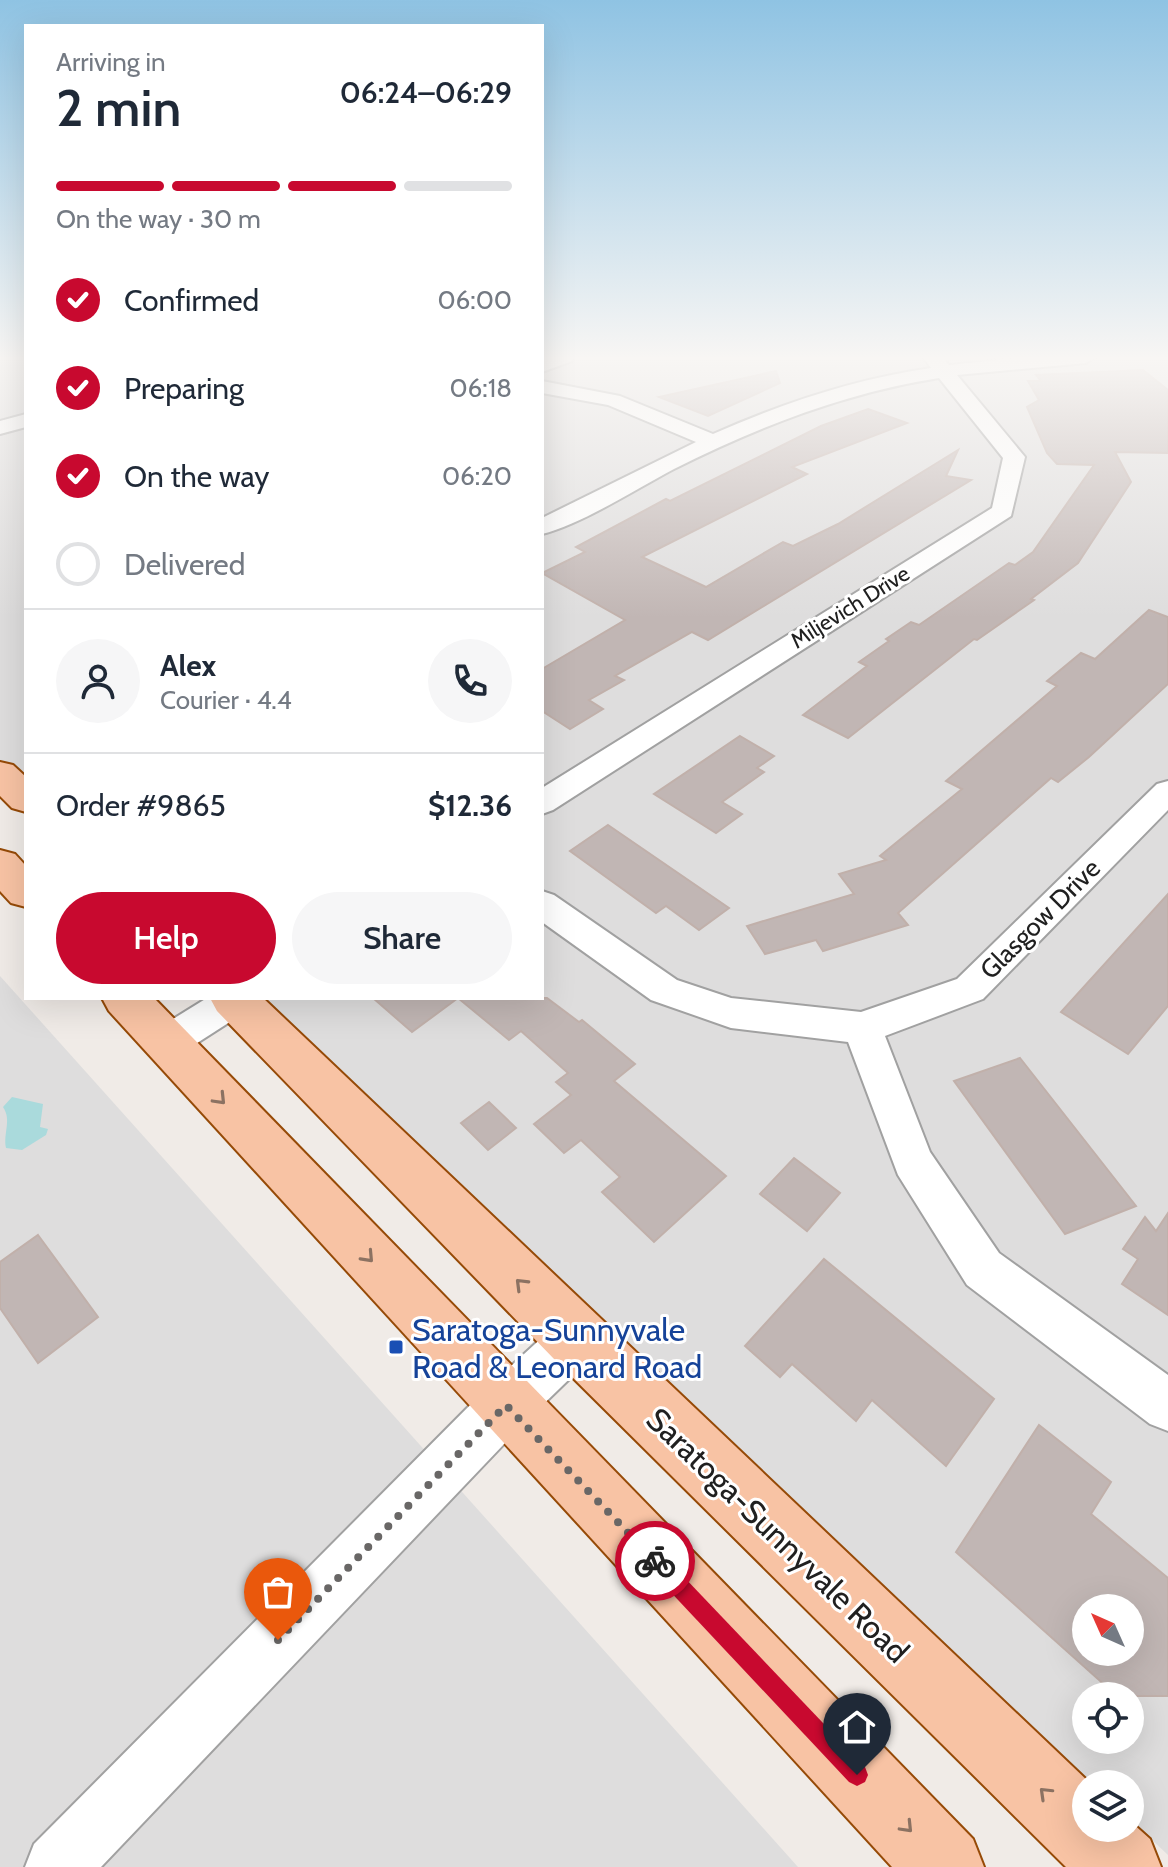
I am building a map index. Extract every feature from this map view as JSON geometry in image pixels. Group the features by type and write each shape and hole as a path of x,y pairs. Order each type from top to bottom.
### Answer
{"main road":[{"path":"0,774 24,797"},
{"path":"0,864 24,890"},
{"path":"127,1000 945,1867"},
{"name":"Saratoga-Sunnyvale Road","path":"236,1000 576,1339 1122,1867"}],"street":[{"path":"544,526 715,444"},
{"name":"Miljevich Drive","path":"544,802 1003,511 1014,457 1004,444"},
{"name":"Glasgow Drive","path":"544,905 664,990 731,1013 862,1028 970,989 1168,791"},
{"path":"166,1043 233,1000"},
{"path":"862,1028 913,1162 983,1269 1168,1406"},
{"path":"57,1867 506,1405 576,1339"}],"shaded area":[{"path":"0,444 24,444 24,791 0,769"},
{"path":"544,444 1168,444 1168,1855 1144,1832 1144,1770 1077,1770 248,1000 544,1000"},
{"path":"0,976 798,1867 0,1867"}],"water":[{"path":"12,1097 43,1104 40,1127 48,1129 46,1135 22,1150 6,1148 7,1117 3,1107"}],"building":[{"path":"785,444 852,444 792,467 807,474 642,557 706,587 783,542 793,546 838,524 958,450 946,476 971,480 708,640 692,632 615,676 624,680 589,700 603,709 570,729 544,712 544,668 625,620 544,572 585,552 576,547 666,499 670,501"},
{"path":"1043,444 1168,444 1168,453 1115,452 1131,482 1078,563 1031,599 1034,600 977,640 974,639 848,738 803,715 867,666 859,662 889,641 886,639 911,622 919,625 1009,563 1015,565 1033,552 1094,465 1057,464"},
{"path":"1149,610 1168,617 1168,684 1089,757 1058,782 1051,778 898,913 908,925 823,951 816,940 765,954 747,926 854,894 839,874 886,860 880,856 962,789 946,781 1057,686 1047,681 1081,653 1095,659"},
{"path":"740,736 774,756 757,768 764,772 722,802 742,814 716,833 654,794"},
{"path":"608,825 729,908 699,930 666,906 656,913 570,851"},
{"path":"1168,894 1168,1006 1128,1054 1061,1012"},
{"path":"547,998 579,1022 582,1020 635,1064 614,1081 726,1176 654,1242 602,1192 620,1177 581,1140 564,1153 534,1124 571,1095 556,1082 568,1073 521,1031 509,1040 460,1000"},
{"path":"375,1000 455,1000 412,1032"},
{"path":"1020,1058 1136,1206 1065,1234 954,1081"},
{"path":"489,1102 516,1128 488,1150 461,1123"},
{"path":"794,1158 840,1193 807,1231 760,1194"},
{"path":"1168,1213 1168,1315 1122,1284 1138,1259 1123,1249 1145,1217 1156,1231"},
{"path":"38,1235 98,1317 38,1363 0,1308 0,1262"},
{"path":"824,1259 994,1399 946,1466 872,1400 856,1421 792,1364 780,1377 745,1346"},
{"path":"1039,1425 1111,1482 1091,1514 1168,1578 1168,1696 1144,1696 1144,1682 1101,1682 1083,1666 1144,1666 1144,1594 1072,1594 1072,1656 956,1552"}],"way so far":[{"path":"278,1640 506,1405 655,1561"}],"place":[{"name":"Saratoga-Sunnyvale Road & Leonard Road","path":"396,1347"}],"route":[{"path":"655,1561 857,1775"}]}
